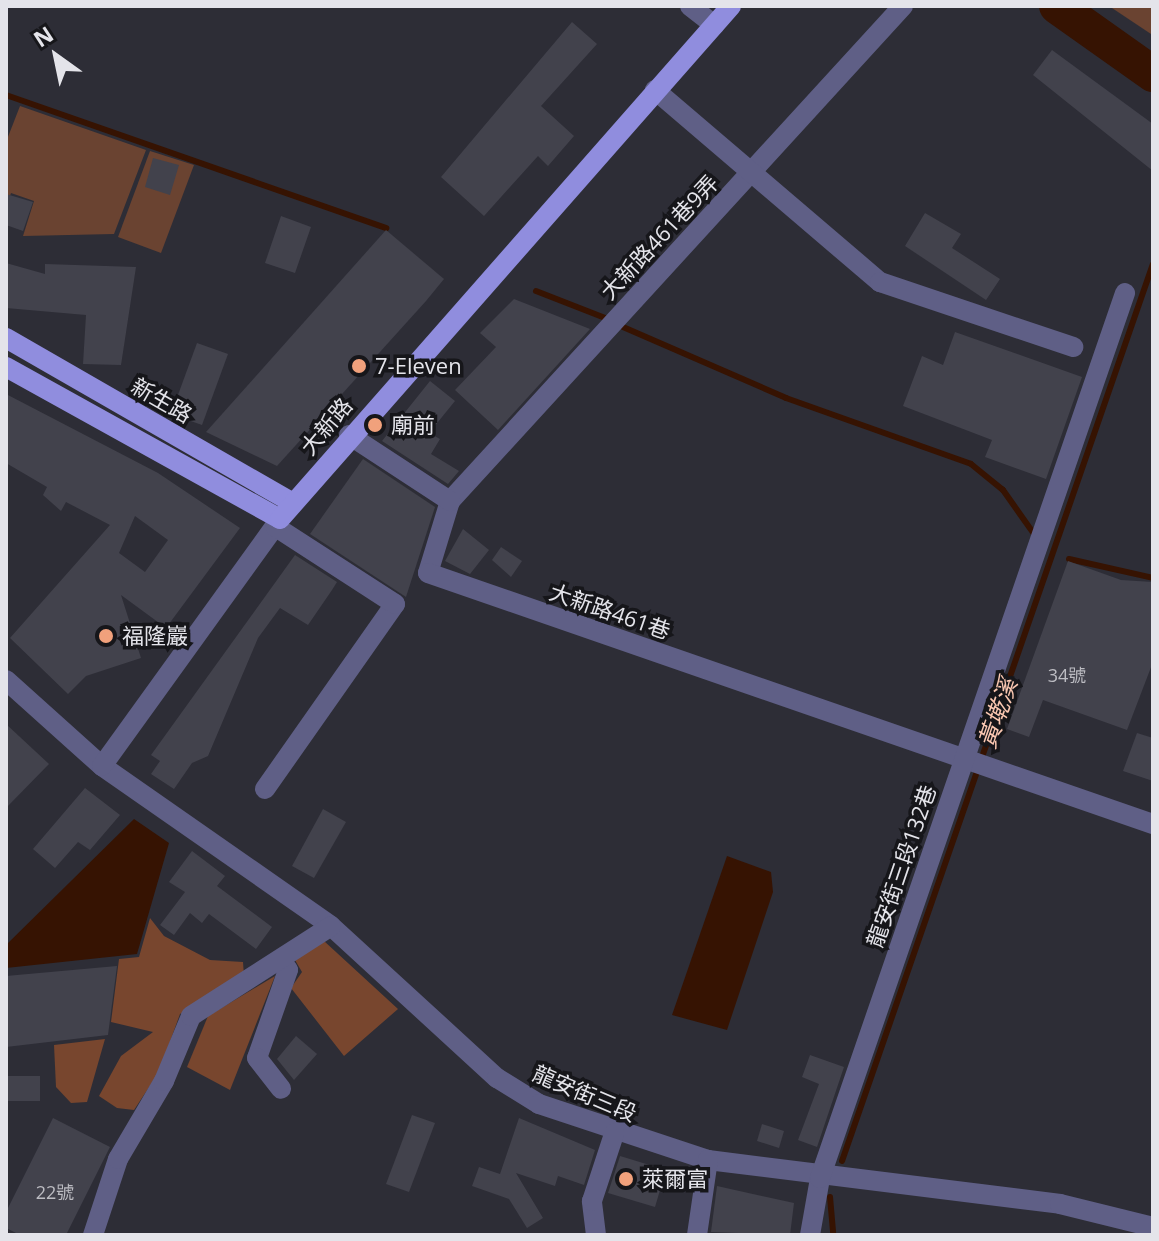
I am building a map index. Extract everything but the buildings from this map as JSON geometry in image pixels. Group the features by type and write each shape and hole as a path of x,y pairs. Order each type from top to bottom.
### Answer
{"main road":[{"name":"大新路","path":"283,516 349,435 731,6"},
{"name":"新生路","path":"6,338 283,516"},
{"path":"6,367 283,516"}],"street":[{"path":"690,6 714,25"},
{"name":"大新路461巷9弄","path":"450,501 903,6"},
{"path":"655,90 880,282 1073,347"},
{"name":"龍安街三段132巷","path":"810,1235 820,1178 1125,293"},
{"path":"349,435 450,501"},
{"name":"大新路461巷","path":"450,501 428,573 963,759"},
{"path":"265,789 395,604 283,516"},
{"name":"大新路","path":"102,766 283,516"},
{"path":"6,680 102,766"},
{"path":"963,759 1153,824"},
{"name":"龍安街三段","path":"102,766 331,926 497,1078 614,1134 708,1160 820,1178 1060,1204 1153,1227"},
{"path":"93,1235 118,1159 191,1016 331,926"},
{"path":"281,960 288,970 257,1058 281,1089"},
{"path":"596,1235 592,1201 614,1134"},
{"path":"697,1235 708,1160"}],"shaded area":[{"path":"1109,6 1153,6 1153,37 1151,34"},
{"path":"20,106 146,150 114,234 23,236 34,201 11,193 6,207 6,142"},
{"path":"150,151 194,165 161,253 118,237"},
{"path":"134,819 169,843 137,954 6,968 6,945"},
{"path":"727,856 771,872 773,892 727,1030 672,1015"},
{"path":"150,918 164,936 210,960 243,962 244,976 180,1014 159,1072 134,1110 117,1108 99,1096 121,1056 153,1032 111,1022 119,959 139,957"},
{"path":"324,941 398,1009 344,1056 291,988 302,972 295,960"},
{"path":"275,976 230,1090 187,1067 208,1016"},
{"path":"105,1039 87,1102 71,1103 56,1087 54,1045"}],"waterway":[{"path":"1057,6 1153,74"},
{"path":"6,95 386,228"},
{"name":"黃墘溪","path":"842,1161 1153,264"},
{"path":"536,291 608,319"},
{"path":"623,327 786,398 971,464 1003,490 1034,534"},
{"path":"1069,559 1153,578"},
{"name":"黃墘溪","path":"830,1197 833,1235"}],"place":[{"name":"7-Eleven","path":"359,366"},
{"name":"廟前","path":"375,425"},
{"name":"福隆巖","path":"106,636"},
{"name":"萊爾富","path":"626,1179"}]}
